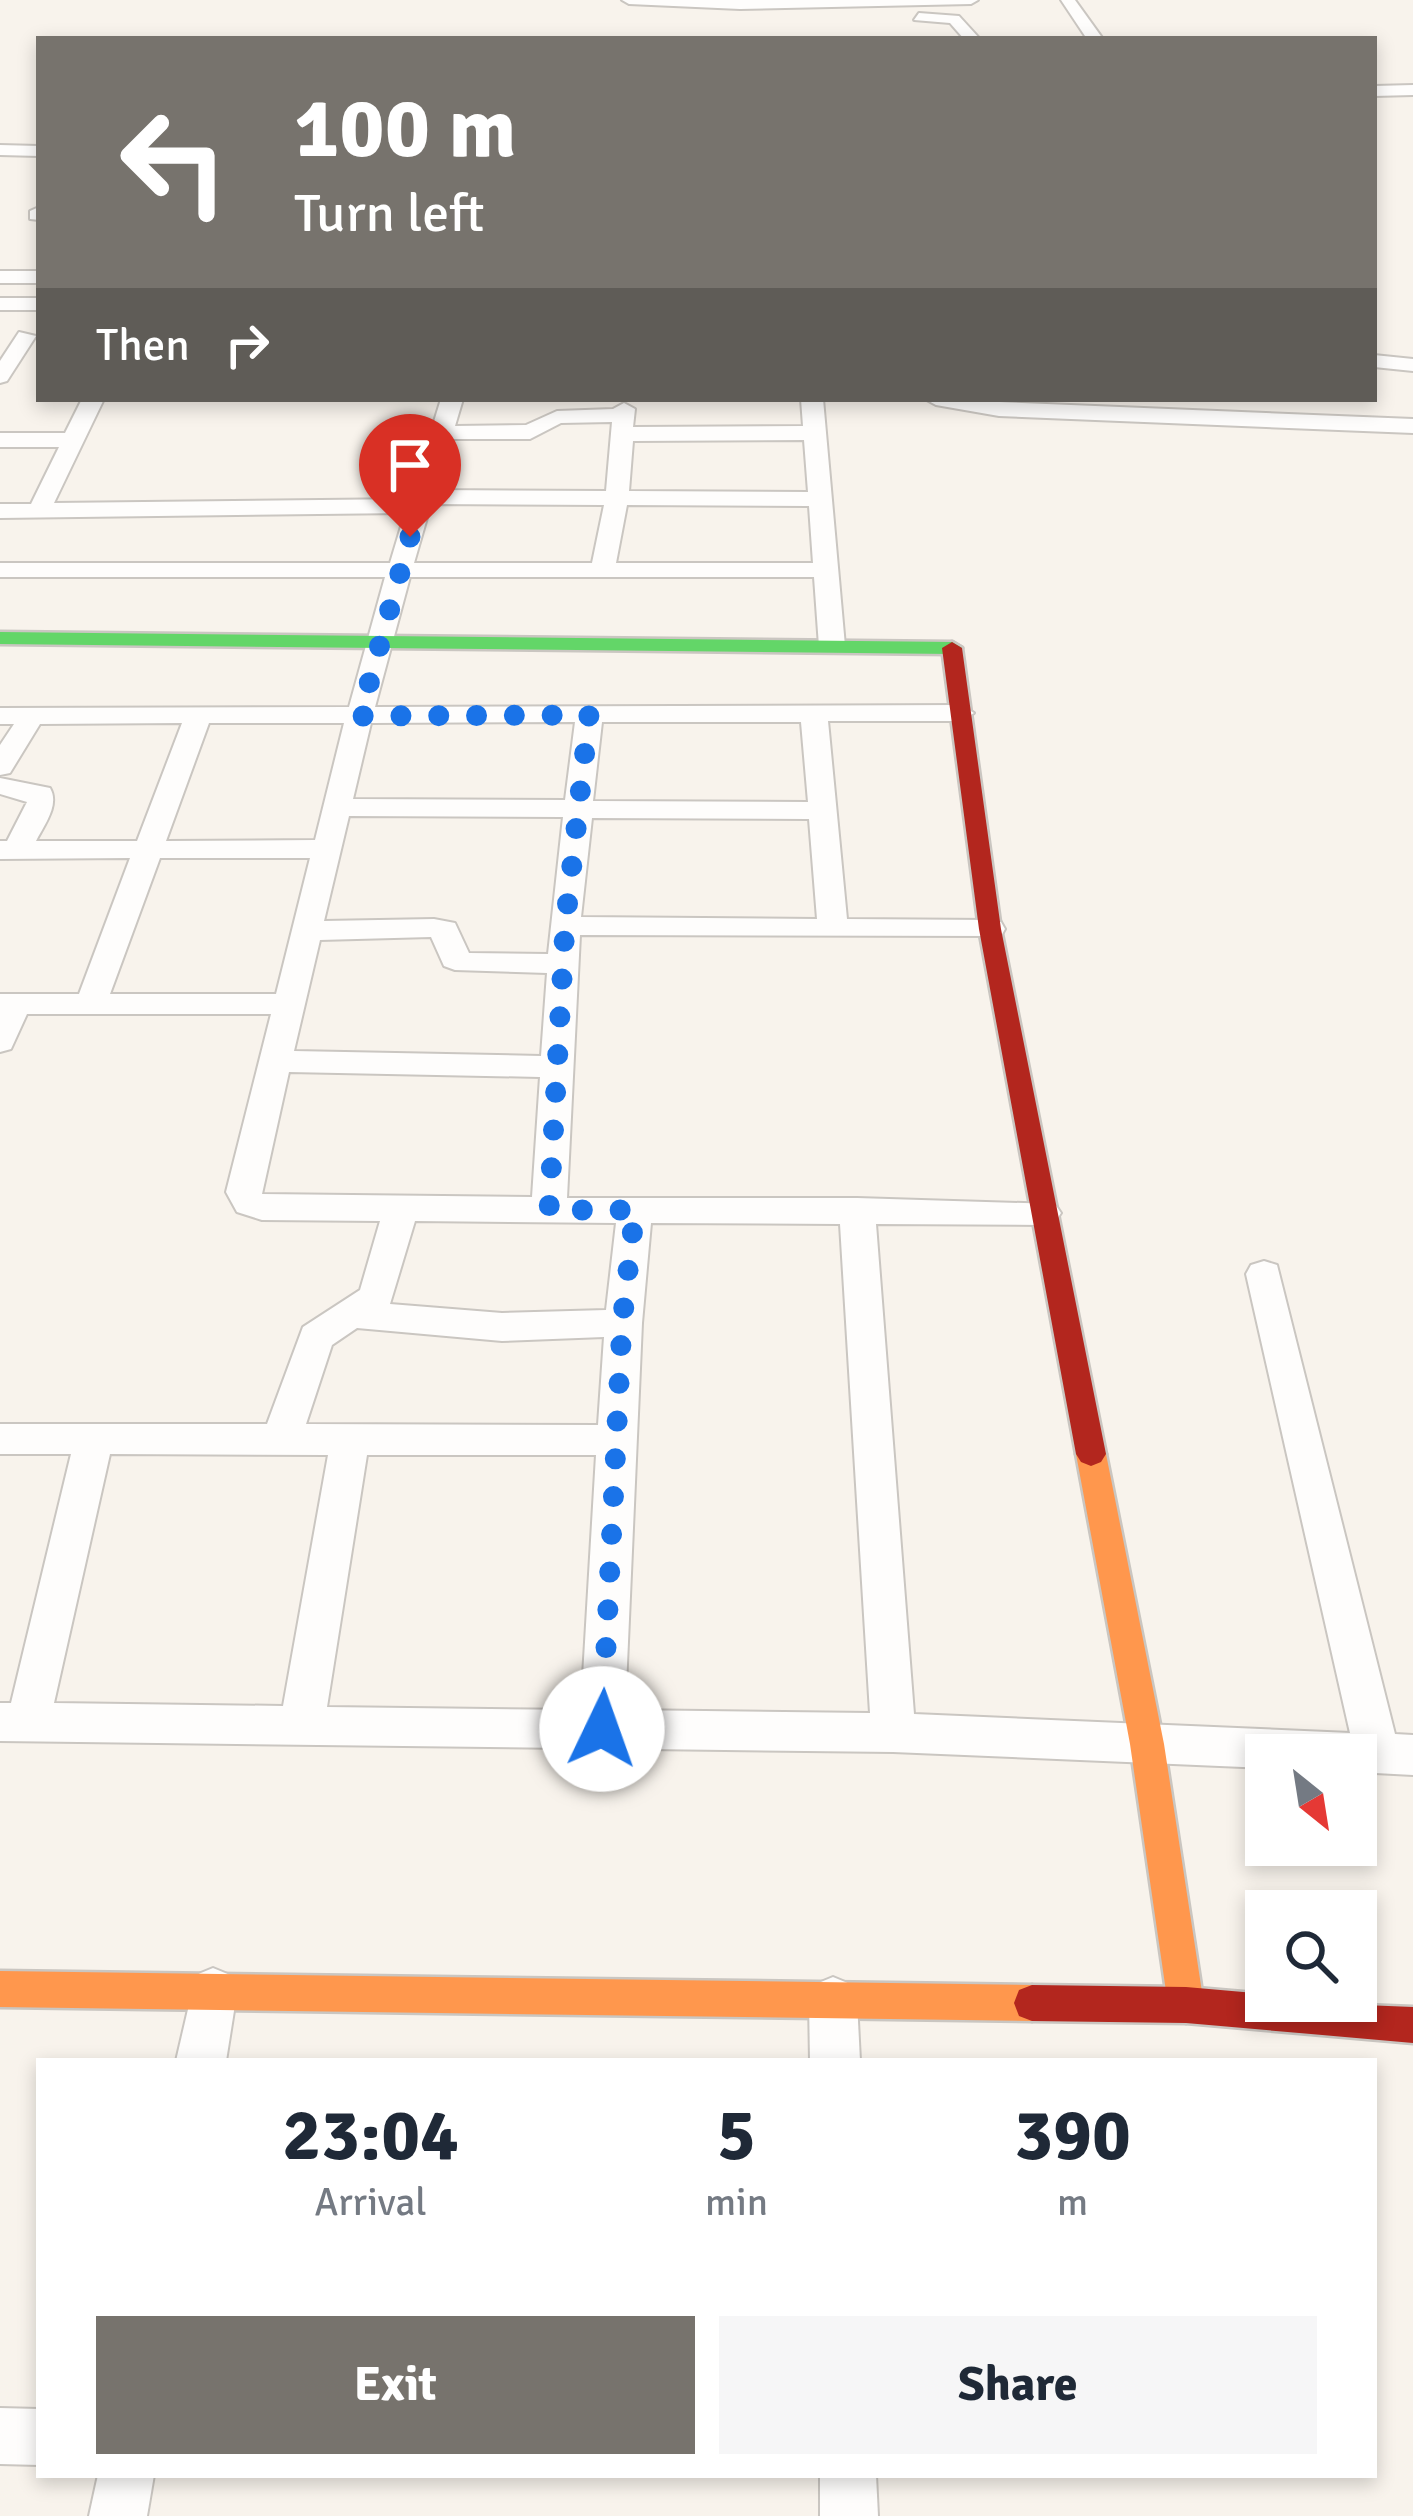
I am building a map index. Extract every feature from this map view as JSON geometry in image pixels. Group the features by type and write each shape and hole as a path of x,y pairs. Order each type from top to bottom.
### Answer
{"street":[{"path":"629,0 767,3 844,15 954,19 969,36"},
{"path":"844,15 868,2 971,0"},
{"path":"1067,0 1093,36"},
{"path":"1377,91 1413,90"},
{"path":"0,150 36,151"},
{"path":"0,277 36,278"},
{"path":"0,304 36,304"},
{"path":"0,336 33,335"},
{"path":"0,376 33,335"},
{"path":"1377,361 1413,365"},
{"path":"39,510 92,402"},
{"path":"451,402 378,641 243,1192 249,1202 262,1208 401,1210 1043,1213"},
{"path":"812,402 832,646"},
{"path":"952,402 999,410 1413,426"},
{"path":"442,433 530,432 556,417 624,416 814,433"},
{"path":"603,570 617,498 624,416"},
{"path":"0,440 74,440"},
{"path":"0,511 617,498 820,499"},
{"path":"0,570 826,570"},
{"path":"0,638 952,646 990,929 1147,1744 1186,2005"},
{"path":"0,716 961,713"},
{"path":"814,714 833,928"},
{"path":"549,1210 565,926 589,715"},
{"path":"0,767 32,716"},
{"path":"91,1004 198,716"},
{"path":"0,786 40,794 41,802 9,850"},
{"path":"338,807 823,811"},
{"path":"9,850 328,849"},
{"path":"565,926 990,929"},
{"path":"309,931 434,928 444,930 455,959 466,963 562,964"},
{"path":"0,1042 8,1004 291,1004"},
{"path":"278,1061 555,1067"},
{"path":"280,1440 316,1337 376,1297 401,1210"},
{"path":"602,1729 622,1323 635,1210"},
{"path":"857,1210 893,1733"},
{"path":"94,1439 14,1722 893,1733 1395,1754 1264,1274"},
{"path":"349,1315 502,1327 622,1323"},
{"path":"0,1439 617,1440"},
{"path":"302,1726 350,1440"},
{"path":"0,1989 1186,2005 1413,2025"},
{"path":"202,2058 214,1992"},
{"path":"833,2001 835,2058"},
{"path":"0,2436 36,2437"},
{"path":"118,2516 125,2478"},
{"path":"848,2478 850,2516"}],"traffic: fast":[{"path":"0,638 952,648"}],"traffic: slow":[{"path":"1091,1454 1147,1744 1186,2005"},
{"path":"0,1989 1032,2003"}],"traffic: jam":[{"path":"952,648 990,929 1091,1454"},
{"path":"1032,2003 1186,2005 1413,2025"}],"route":[{"path":"410,537 360,716 589,715 565,926 549,1210 635,1210 622,1323 602,1729"}]}
